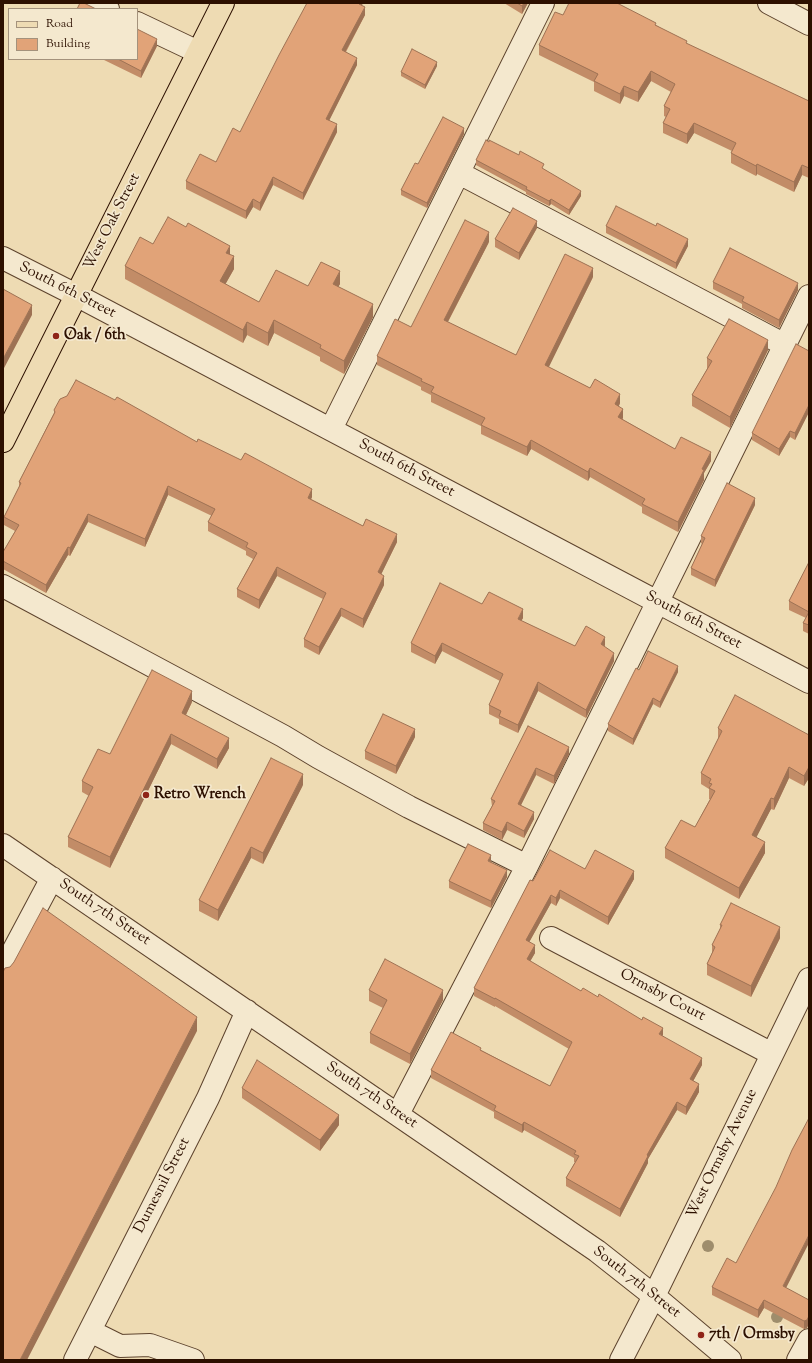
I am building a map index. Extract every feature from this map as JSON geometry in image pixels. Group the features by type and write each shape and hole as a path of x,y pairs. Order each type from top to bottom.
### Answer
{"main road":[{"name":"West Oak Street","path":"3,441 223,3"}],"street":[{"path":"95,3 106,8"},
{"path":"331,429 543,3"},
{"path":"768,3 809,24"},
{"path":"138,23 198,52"},
{"path":"459,173 785,345"},
{"name":"South 6th Street","path":"3,258 76,294 809,682"},
{"path":"398,1114 527,866 809,296"},
{"path":"3,586 283,736 409,807 527,866"},
{"name":"South 7th Street","path":"3,845 597,1251 654,1296 730,1360"},
{"path":"3,970 52,878"},
{"name":"Ormsby Court","path":"551,938 772,1054"},
{"name":"West Ormsby Avenue","path":"620,1360 654,1296 809,979"},
{"name":"Dumesnil Street","path":"75,1360 208,1098 247,1011"},
{"path":"90,1331 120,1346 150,1346 193,1360"},
{"path":"798,1360 809,1340"}],"building":[{"path":"80,3 84,3 94,8 78,8"},
{"path":"307,3 359,3 365,7 342,50 357,58 326,119 337,124 303,193 273,177 260,203 253,199 246,211 186,181 200,154 216,162 233,128 240,132"},
{"path":"517,3 524,3 522,6"},
{"path":"569,3 617,3 656,23 655,25 687,41 686,43 809,101 809,168 802,165 794,182 757,164 756,166 731,153 736,143 694,123 687,134 663,123 670,109 664,106 675,84 651,71 638,92 624,86 620,94 594,81 598,74 539,45 555,12 563,15"},
{"path":"138,30 157,39 141,71 120,60 138,60"},
{"path":"412,49 437,62 425,85 401,72"},
{"path":"443,117 464,128 427,203 401,190 415,163 418,164"},
{"path":"486,140 489,142 489,140 519,155 520,151 544,164 542,168 581,191 569,210 551,199 549,201 526,189 527,187 476,160"},
{"path":"616,206 656,226 657,223 688,239 676,263 606,226"},
{"path":"513,208 537,221 519,253 495,239"},
{"path":"168,217 186,227 188,223 230,246 226,253 234,256 220,281 259,302 276,270 308,286 321,262 340,271 333,284 373,304 344,361 320,348 321,345 274,320 268,333 247,322 243,330 125,266 140,237 153,244"},
{"path":"465,220 489,232 444,320 516,355 565,254 593,268 545,365 590,388 595,379 620,394 615,404 623,409 618,417 675,449 681,437 711,452 702,469 704,470 678,522 642,504 645,499 590,468 588,472 531,440 527,447 481,425 485,418 431,392 434,387 421,381 422,379 377,356 395,319 411,327"},
{"path":"730,248 798,283 779,320 742,301 744,297 713,282"},
{"path":"3,289 32,305 3,359"},
{"path":"729,319 768,340 730,417 692,395 712,361 707,358"},
{"path":"796,344 809,351 809,405 795,433 790,431 779,449 752,433"},
{"path":"76,380 115,400 117,397 197,442 198,439 241,460 245,453 312,489 308,498 363,526 366,519 397,534 378,572 384,576 363,619 341,608 319,647 304,639 326,593 277,567 259,600 237,589 257,553 246,547 248,543 208,522 215,509 168,486 145,539 88,514 70,548 68,547 46,585 3,561 3,552 19,525 4,517 21,483 19,482 55,412 54,410 60,399 67,396"},
{"path":"727,483 755,498 715,580 691,568 705,538 701,536"},
{"path":"809,562 809,612 789,601"},
{"path":"440,583 482,604 489,592 523,609 518,619 575,646 586,626 605,637 601,644 614,653 586,710 538,682 518,725 499,716 501,711 489,705 503,674 442,643 435,656 411,643"},
{"path":"809,612 809,625 803,623"},
{"path":"648,651 678,666 660,702 653,698 633,739 608,724 636,668 639,670"},
{"path":"152,670 192,691 182,713 229,738 217,759 171,734 110,857 68,837 93,787 82,781 98,749 110,754"},
{"path":"735,695 809,735 809,767 804,776 789,767 774,799 771,798 752,835 765,842 739,888 665,848 681,820 695,827 715,791 709,788 712,784 709,783 711,779 701,773 722,731 718,728"},
{"path":"383,714 415,729 396,766 365,751"},
{"path":"528,726 569,747 554,776 536,768 518,804 534,812 524,831 507,822 502,832 483,823 495,801 491,799"},
{"path":"271,758 303,774 263,853 251,847 218,910 199,900"},
{"path":"468,844 491,855 488,861 507,870 491,901 449,881"},
{"path":"550,850 585,869 595,850 634,871 608,917 560,890 556,898 551,895 526,940 535,945 527,959 581,991 583,988 598,997 599,994 642,1020 643,1017 663,1028 659,1034 702,1058 690,1079 699,1084 686,1107 677,1102 647,1155 648,1156 620,1209 566,1178 579,1156 574,1154 576,1151 524,1122 522,1125 494,1110 496,1106 431,1070 451,1032 481,1048 480,1050 550,1086 572,1042 495,998 474,988 530,880 533,881"},
{"path":"731,903 780,927 751,986 707,964 715,947 712,945"},
{"path":"43,908 197,1017 20,1360 3,1360 3,972 5,968 10,967 14,962"},
{"path":"385,959 443,990 410,1054 370,1033 387,1000 369,990"},
{"path":"257,1060 339,1115 320,1140 242,1088"},
{"path":"809,1118 809,1235 783,1286 809,1300 809,1316 807,1320 804,1321 764,1300 758,1310 712,1287 727,1258 736,1263 776,1187 792,1150"}],"place":[{"name":"Oak / 6th","path":"56,336"},
{"name":"Retro Wrench","path":"146,795"},
{"name":"7th / Ormsby","path":"701,1335"}]}
